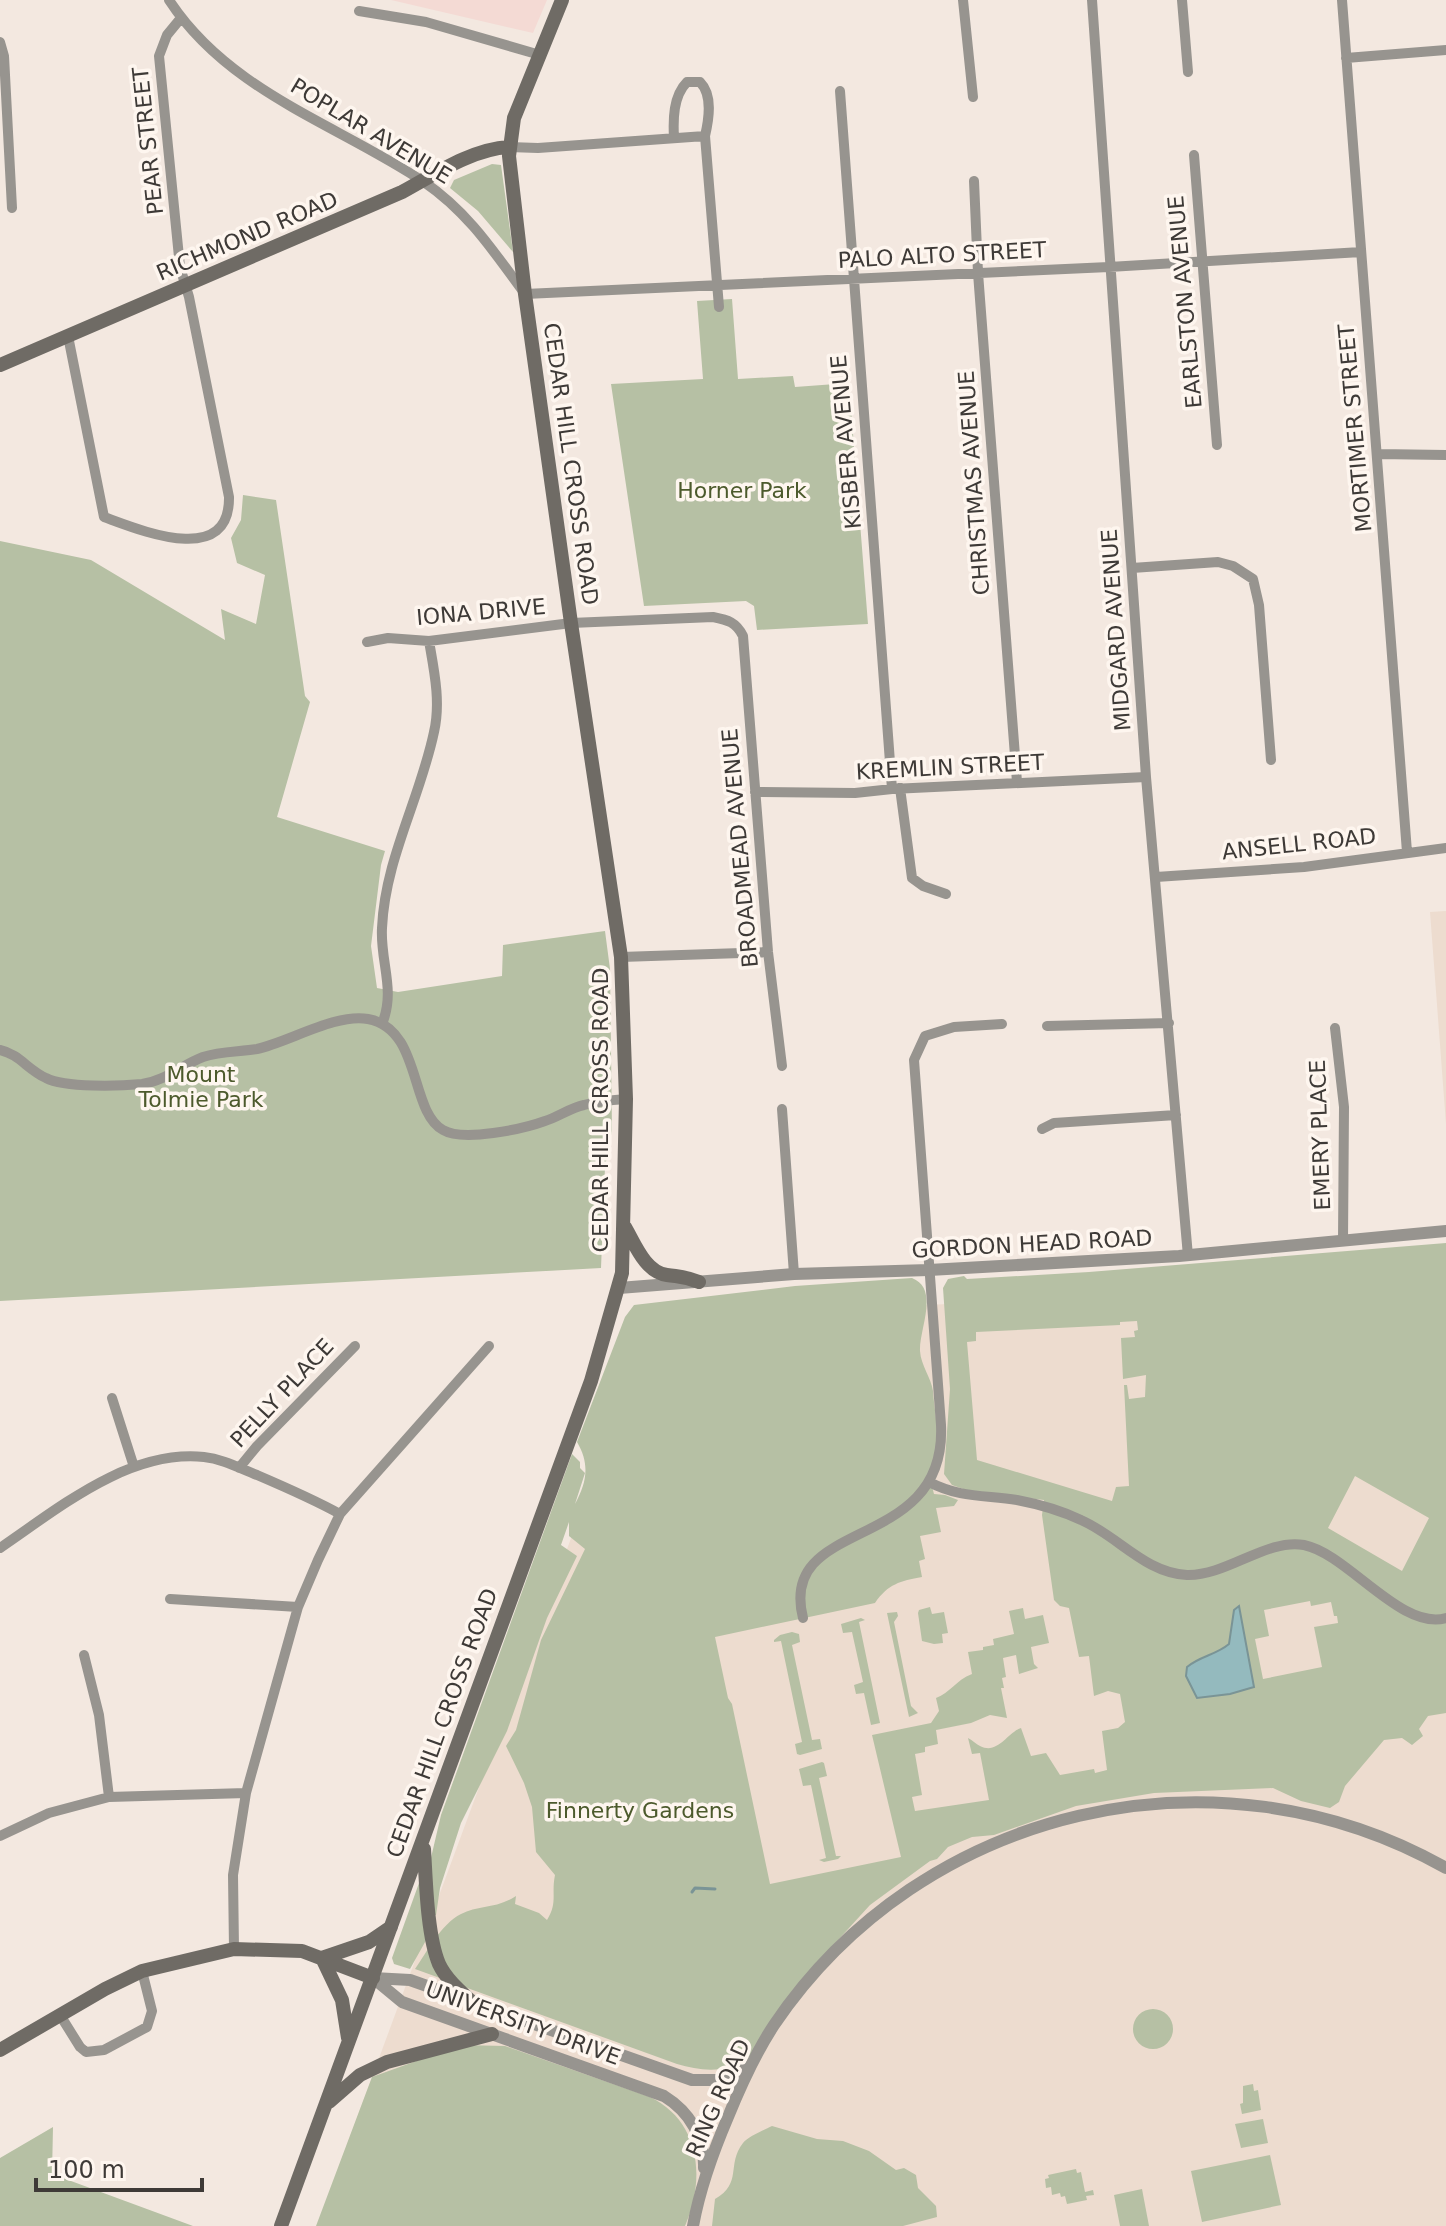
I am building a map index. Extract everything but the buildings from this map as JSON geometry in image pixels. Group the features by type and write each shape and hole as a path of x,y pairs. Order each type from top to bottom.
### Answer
{"main road":[{"name":"CEDAR HILL CROSS ROAD","path":"281,2226 602,1350 619,1288 624,1226 626,1099 621,957 571,623 510,176 509,147 514,118 562,0"},
{"name":"RICHMOND ROAD","path":"0,365 185,287 489,151 509,147"},
{"path":"624,1226 655,1271 681,1275 699,1282"},
{"path":"423,1841 435,1952 448,1979 472,2002"},
{"path":"322,1958 355,1948 392,1926"},
{"path":"0,2050 142,1971 234,1949 289,1949 373,1978"},
{"path":"322,1958 342,2000 349,2043"},
{"path":"326,2105 360,2075 387,2062 492,2034"}],"street":[{"path":"169,0 181,18"},
{"path":"963,0 973,97"},
{"name":"MIDGARD AVENUE","path":"1092,0 1146,777 1188,1256"},
{"path":"1182,0 1188,72"},
{"name":"MORTIMER STREET","path":"1342,0 1407,852"},
{"path":"359,11 426,22 540,55"},
{"name":"POPLAR AVENUE","path":"181,18 221,60 263,90 422,181 476,226 525,294"},
{"name":"PEAR STREET","path":"68,336 104,517 152,534 194,540 203,539 217,530 229,508 229,497 189,297 180,267 159,56 167,35 181,18"},
{"path":"0,42 4,56 12,208"},
{"path":"1346,58 1446,50"},
{"path":"674,138 673,116 681,89 687,82 703,85 709,114 705,136 719,307"},
{"name":"KISBER AVENUE","path":"840,91 852,280 896,788 912,878 923,886 946,894"},
{"path":"509,147 538,148 705,136"},
{"name":"EARLSTON AVENUE","path":"1194,155 1217,445"},
{"name":"CHRISTMAS AVENUE","path":"974,181 978,273 1017,782"},
{"name":"PALO ALTO STREET","path":"525,294 852,280 1361,252"},
{"path":"1378,454 1446,455"},
{"path":"1132,568 1218,562 1233,566 1253,579 1259,605 1271,760"},
{"name":"IONA DRIVE","path":"367,642 388,638 429,641 571,623 713,617 733,622 739,628"},
{"name":"BROADMEAD AVENUE","path":"739,628 743,636 768,952 782,1066"},
{"path":"382,1024 389,1008 381,930 385,897 395,852 435,731 436,684 429,641"},
{"name":"KREMLIN STREET","path":"755,792 855,793 896,788 1146,777"},
{"name":"ANSELL ROAD","path":"1156,877 1304,867 1446,848"},
{"path":"621,957 768,952"},
{"path":"0,1050 13,1053 35,1071 56,1082 131,1084 153,1082 216,1053 261,1048 338,1022 369,1019 382,1024 398,1039 409,1058 433,1122 452,1134 485,1133 528,1125 582,1105 626,1099"},
{"path":"1047,1026 1169,1023"},
{"path":"803,1618 799,1602 801,1584 815,1560 834,1546 895,1517 914,1501 929,1482 938,1459 942,1436 914,1060 925,1036 954,1027 1002,1024"},
{"name":"EMERY PLACE","path":"1335,1028 1344,1107 1343,1240"},
{"path":"782,1109 794,1274"},
{"path":"1042,1129 1054,1123 1176,1115"},
{"name":"GORDON HEAD ROAD","path":"619,1288 794,1274 1188,1256 1446,1231"},
{"name":"PELLY PLACE","path":"239,1468 355,1346"},
{"path":"234,1949 233,1875 246,1793 298,1607 340,1514 489,1346"},
{"path":"112,1398 134,1467"},
{"path":"0,1548 74,1498 134,1467 159,1460 202,1457 220,1460 315,1500 340,1514"},
{"path":"929,1482 967,1496 1017,1500 1080,1519 1155,1567 1178,1574 1210,1572 1287,1545 1310,1546 1421,1618 1435,1621 1446,1618"},
{"path":"170,1599 298,1607"},
{"path":"84,1655 99,1715 109,1797"},
{"path":"0,1836 49,1813 109,1797 246,1793"},
{"name":"RING ROAD","path":"693,2226 700,2191 720,2134 750,2066 774,2026 808,1980 869,1919 950,1864 991,1844 1046,1824 1109,1809 1150,1804 1242,1804 1336,1822 1393,1842 1446,1868"},
{"path":"60,2015 86,2052 104,2050 147,2027 152,2011 142,1971"},
{"name":"UNIVERSITY DRIVE","path":"373,1978 410,1980 692,2080 719,2080 750,2066"},
{"name":"UNIVERSITY DRIVE","path":"373,1978 402,2002 653,2091 672,2101 686,2115 701,2141 705,2160 700,2191"}],"shaded area":[{"path":"391,0 547,0 533,33"},
{"path":"1446,911 1446,1124 1430,912"},
{"path":"1446,1278 1446,2226 317,2226 611,1430 757,1314"}],"green space":[{"path":"492,164 501,165 513,252 478,211 450,188 454,180"},
{"name":"Horner Park","path":"732,299 738,379 793,376 795,387 849,383 868,624 757,630 754,606 746,601 644,606 611,384 703,379 697,301"},
{"name":"Mount Tolmie Park","path":"243,495 276,500 305,696 310,702 277,817 385,851 371,946 377,988 398,992 502,976 503,945 605,931 610,969 612,1130 605,1167 601,1268 0,1301 0,541 91,560 225,640 221,609 256,624 265,575 237,563 231,538 241,520"},
{"name":"Finnerty Gardens","path":"1446,1243 1446,1713 1428,1716 1419,1729 1423,1736 1412,1745 1402,1738 1384,1740 1345,1786 1339,1802 1330,1808 1301,1801 1273,1788 1154,1793 1076,1806 994,1835 972,1837 948,1847 937,1859 870,1905 828,1951 748,2058 731,2067 704,2069 677,2064 415,1969 441,1931 461,1914 516,1896 515,1904 539,1913 547,1920 552,1908 555,1875 536,1852 532,1807 506,1746 516,1730 541,1640 585,1549 569,1536 569,1522 561,1545 577,1556 547,1618 507,1731 461,1823 440,1888 436,1915 430,1862 441,1815 572,1454 585,1473 584,1458 577,1442 625,1317 634,1305 795,1286 912,1278 925,1291 927,1300 920,1351 932,1386 937,1429 932,1484 934,1494 958,1500 954,1506 936,1508 941,1532 920,1536 925,1559 919,1561 922,1577 895,1584 875,1603 715,1637 770,1884 901,1857 872,1735 931,1723 939,1711 936,1698 972,1674 968,1652 983,1650 983,1647 994,1645 993,1639 1014,1634 1009,1611 1023,1608 1025,1619 1043,1615 1049,1643 1031,1647 1034,1664 1038,1668 1019,1674 1016,1655 1003,1658 1006,1677 1002,1678 1004,1688 1001,1688 1007,1718 990,1715 971,1723 936,1730 938,1744 925,1747 925,1752 915,1754 922,1795 912,1797 915,1811 989,1800 980,1753 972,1754 968,1738 980,1746 992,1748 1021,1728 1031,1756 1046,1753 1060,1775 1107,1770 1102,1731 1118,1728 1125,1722 1120,1694 1108,1691 1094,1696 1089,1656 1079,1657 1069,1608 1060,1606 1054,1600 1042,1515 1044,1500 969,1491 952,1485 944,1474 950,1389 943,1288 948,1279 964,1276 967,1279","holes":["1137,1321 1138,1330 1134,1331 1135,1337 1121,1338 1123,1379 1146,1375 1145,1397 1129,1399 1127,1385 1124,1385 1129,1486 1116,1487 1112,1501 977,1460 967,1342 976,1341 976,1332 1120,1325 1120,1322","1355,1476 1429,1518 1402,1571 1328,1528","1310,1601 1311,1606 1331,1602 1334,1616 1337,1616 1338,1623 1314,1627 1322,1667 1263,1679 1255,1639 1269,1636 1264,1610"]},
{"path":"930,1607 932,1614 944,1612 948,1633 942,1634 943,1643 922,1641 918,1613"},
{"path":"897,1612 894,1622 911,1706 918,1713 909,1717 887,1613"},
{"path":"861,1618 865,1620 859,1622 880,1723 871,1725 864,1693 856,1694 854,1685 863,1682 852,1632 843,1633 841,1624"},
{"path":"799,1634 800,1642 792,1645 812,1740 820,1739 822,1749 800,1755 795,1744 802,1742 781,1641 774,1642 780,1635"},
{"path":"822,1762 827,1776 819,1778 836,1856 841,1856 824,1862 819,1860 826,1858 811,1785 803,1786 799,1769"},
{"path":"419,1883 429,1935 410,1969 394,1964 392,1958"},
{"path":"1153,2009 1167,2015 1173,2029 1167,2043 1153,2049 1139,2043 1133,2029 1139,2015"},
{"path":"461,2045 505,2046 650,2097 667,2107 689,2136 694,2152 695,2189 685,2226 316,2226 372,2077"},
{"path":"1253,2084 1254,2091 1258,2090 1261,2110 1242,2114 1243,2086"},
{"path":"1263,2119 1268,2143 1241,2148 1235,2124"},
{"path":"772,2126 817,2139 843,2141 869,2151 896,2170 904,2168 916,2175 918,2188 936,2206 937,2217 903,2226 712,2226 715,2199 729,2187 738,2151 749,2138"},
{"path":"53,2127 52,2174 193,2226 0,2226 0,2158"},
{"path":"1270,2155 1281,2205 1202,2222 1191,2171"},
{"path":"1076,2169 1077,2173 1081,2172 1085,2192 1093,2190 1094,2195 1086,2196 1087,2200 1067,2204 1065,2196 1061,2197 1060,2193 1052,2195 1051,2187 1046,2188 1045,2179 1049,2178 1048,2175"},
{"path":"1142,2189 1149,2226 1120,2226 1114,2195"}],"water":[{"path":"1239,1606 1254,1687 1197,1698 1186,1676 1187,1667 1229,1644 1234,1610"}],"waterway":[{"path":"692,1892 695,1888 715,1889"}]}
